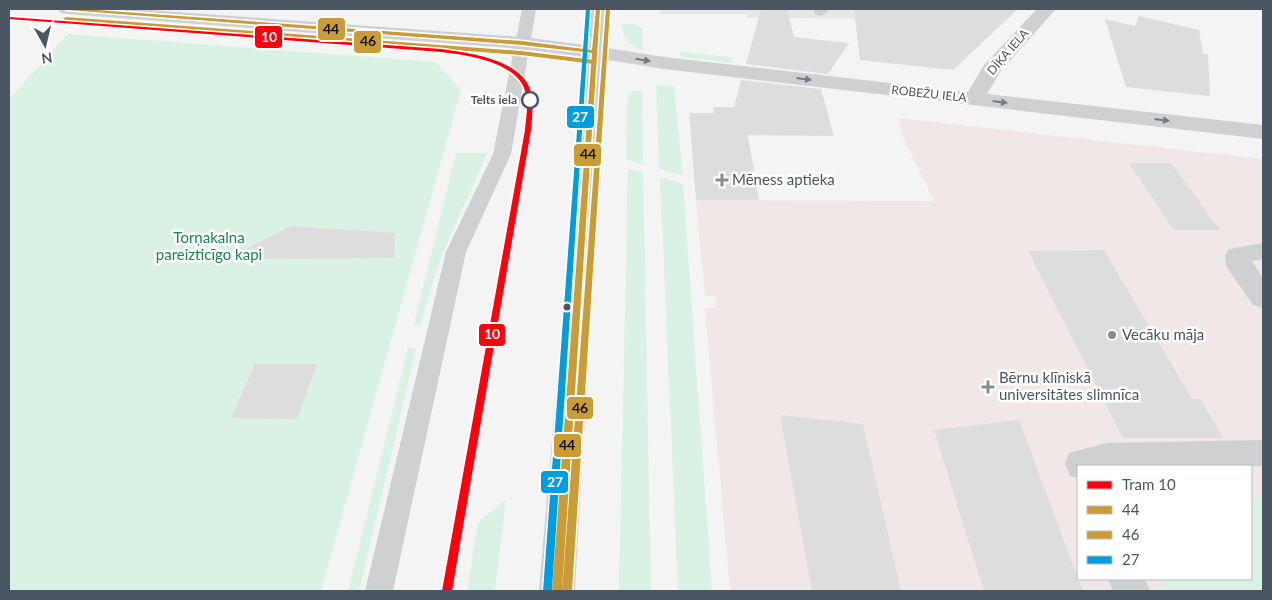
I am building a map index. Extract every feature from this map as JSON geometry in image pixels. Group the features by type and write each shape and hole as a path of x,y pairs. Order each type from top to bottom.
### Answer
{"main road":[{"path":"67,9 522,43 595,52"},
{"path":"557,591 598,9"}],"street":[{"name":"DĪĶA IELA","path":"974,99 991,68 1047,9"},
{"name":"ROBEŽU IELA","path":"595,52 655,62 1263,132"},
{"path":"1263,251 1238,255 1239,266 1263,298"},
{"path":"1082,465 1081,463 1106,456 1263,453"}],"lane":[{"path":"380,591 456,252 502,154 529,9"}],"shaded area":[{"path":"660,9 882,9 884,19 747,18 746,14 660,14"},
{"name":"Bērnu klīniskā universitātes slimnīca","path":"899,118 1263,159 1263,591 730,591 705,308 717,308 715,296 705,296 696,200 934,201 904,139"}],"green space":[{"path":"622,24 634,24 642,28 642,51 627,41 623,34"},
{"name":"Torņakalna pareizticīgo kapi","path":"68,34 436,62 461,90 321,591 9,591 9,99"},
{"path":"681,52 732,57 732,63 680,57"},
{"path":"656,85 674,86 683,176 659,169"},
{"path":"635,90 642,92 643,165 626,159 627,102 629,95"},
{"path":"456,153 487,153 440,260 421,325 414,324"},
{"path":"628,169 643,172 651,591 619,591"},
{"path":"660,177 683,184 712,591 678,591"},
{"path":"408,348 416,349 361,583 358,591 348,591"},
{"path":"1263,497 1263,591 1167,591 1163,580 1252,580 1252,499"},
{"path":"506,499 495,591 467,591 478,523"}],"building":[{"path":"761,9 787,9 794,37 849,43 828,74 746,64"},
{"path":"854,9 1018,9 953,70 860,60"},
{"path":"1139,16 1199,30 1203,54 1208,54 1210,96 1126,87 1105,19 1135,26"},
{"path":"741,80 821,89 834,136 748,135 759,200 696,200 689,113 714,113 713,107 734,107"},
{"path":"1129,163 1171,163 1220,230 1174,230"},
{"path":"291,226 395,233 394,258 226,259"},
{"name":"Vecāku māja","path":"1104,250 1192,399 1200,399 1224,438 1123,438 1028,251"},
{"path":"255,364 317,364 297,419 231,418"},
{"path":"780,415 863,424 901,591 812,591"},
{"path":"1019,420 1077,580 1084,591 984,591 934,430"}],"tram line":[{"name":"10","path":"9,18 441,50 484,58 511,70 520,78 527,88 529,98 528,130 447,591"}],"transit line":[{"name":"44","path":"67,9 522,43 595,52"},
{"name":"27","path":"547,590 588,9"},
{"name":"44","path":"557,591 598,9"},
{"name":"46","path":"567,591 608,10"},
{"name":"46","path":"66,19 521,53 594,62"}],"place":[{"name":"Telts iela","path":"530,100"},
{"name":"Mēness aptieka","path":"722,180"},
{"name":"Vecāku māja","path":"1112,335"},
{"name":"Bērnu klīniskā universitātes slimnīca","path":"988,387"}]}
